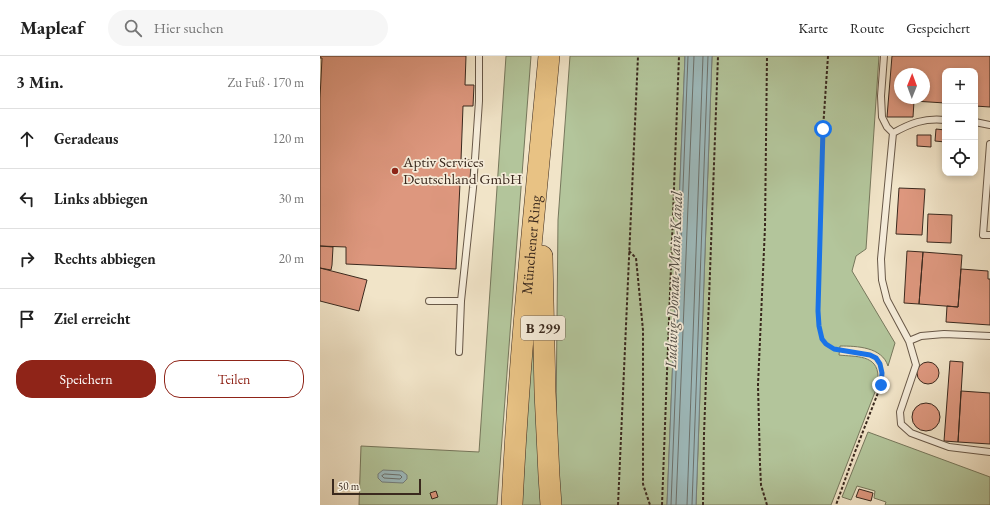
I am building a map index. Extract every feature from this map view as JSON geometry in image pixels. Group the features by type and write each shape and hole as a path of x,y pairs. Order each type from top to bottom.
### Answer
{"main road":[{"name":"Münchener Ring","path":"512,505 522,343 548,56"},
{"name":"B 299","path":"540,151 544,384 551,505"}],"lane":[{"path":"459,352 461,302 473,188 479,101 479,56"},
{"path":"884,56 881,96 882,117 887,127 893,133"},
{"path":"893,133 909,124 933,119 942,120"},
{"path":"978,123 990,125"},
{"path":"893,133 881,259 882,280 887,300 909,341 916,365 900,412 901,424 911,433 949,447 990,452"},
{"path":"990,144 983,235 990,235"},
{"path":"429,301 461,302"},
{"path":"909,341 920,336 944,334 990,336"}],"path":[{"path":"618,505 638,56"},
{"path":"662,505 679,56"},
{"path":"703,505 704,434 718,56"},
{"path":"767,56 764,227 758,385 761,485 767,505"},
{"path":"828,56 823,129 818,311 819,326 822,339 826,344 834,349 870,355 876,358 880,364 882,373 881,385 854,452 836,505"},
{"path":"629,251 636,258 643,330 643,484 650,505"}],"green space":[{"path":"506,56 531,56 497,505 359,505 361,446 479,452"},
{"path":"570,56 685,56 667,505 560,505 556,421 558,220"},
{"path":"712,56 879,56 866,249 856,256 852,271 895,343 888,366 885,360 875,351 854,346 840,346 839,355 870,360 877,370 878,379 875,392 831,505 696,505"},
{"path":"531,328 536,328 544,505 522,505"},
{"path":"868,432 990,477 990,505 885,505 886,502 874,498 875,491 857,486 851,500 842,497"}],"water":[{"path":"685,56 712,56 696,505 667,505"},
{"path":"383,470 402,471 407,475 407,479 403,483 382,482 378,478 378,474"}],"building":[{"name":"Aptiv Services Deutschland GmbH","path":"320,56 466,56 465,85 474,85 473,106 463,106 461,160 471,160 470,183 460,183 456,269 346,264 346,247 320,246 320,98 322,58 320,58"},
{"path":"892,56 990,56 990,107 978,106 978,68 942,68 942,103 930,102 930,68 894,68 894,104 914,104 913,117 887,117"},
{"path":"936,129 942,130 942,142 935,141"},
{"path":"917,135 931,135 931,147 917,146"},
{"path":"899,188 925,189 922,235 896,234"},
{"path":"928,214 952,215 951,243 927,242"},
{"path":"320,246 333,247 331,270 320,268"},
{"path":"907,251 923,252 919,304 904,303"},
{"path":"923,252 962,255 958,307 919,304"},
{"path":"320,268 367,280 359,311 320,301"},
{"path":"961,269 988,271 988,279 990,279 990,325 946,322 947,306 958,307"},
{"path":"950,361 963,362 958,442 944,441"},
{"path":"928,362 936,365 939,373 936,381 928,384 920,381 917,373 920,365"},
{"path":"961,391 990,393 990,444 958,442"},
{"path":"926,403 936,407 940,417 936,427 926,431 916,427 912,417 916,407"},
{"path":"859,489 873,493 871,501 856,497"},
{"path":"436,491 438,497 432,499 430,493"}],"place":[{"name":"Aptiv Services Deutschland GmbH","path":"395,171"}],"route":[{"path":"823,129 818,311 819,326 822,339 826,344 834,349 870,355 876,358 880,364 882,373 881,385"}],"water label":[{"name":"Ludwig-Donau-Main-Kanal","path":"673,280"}]}
